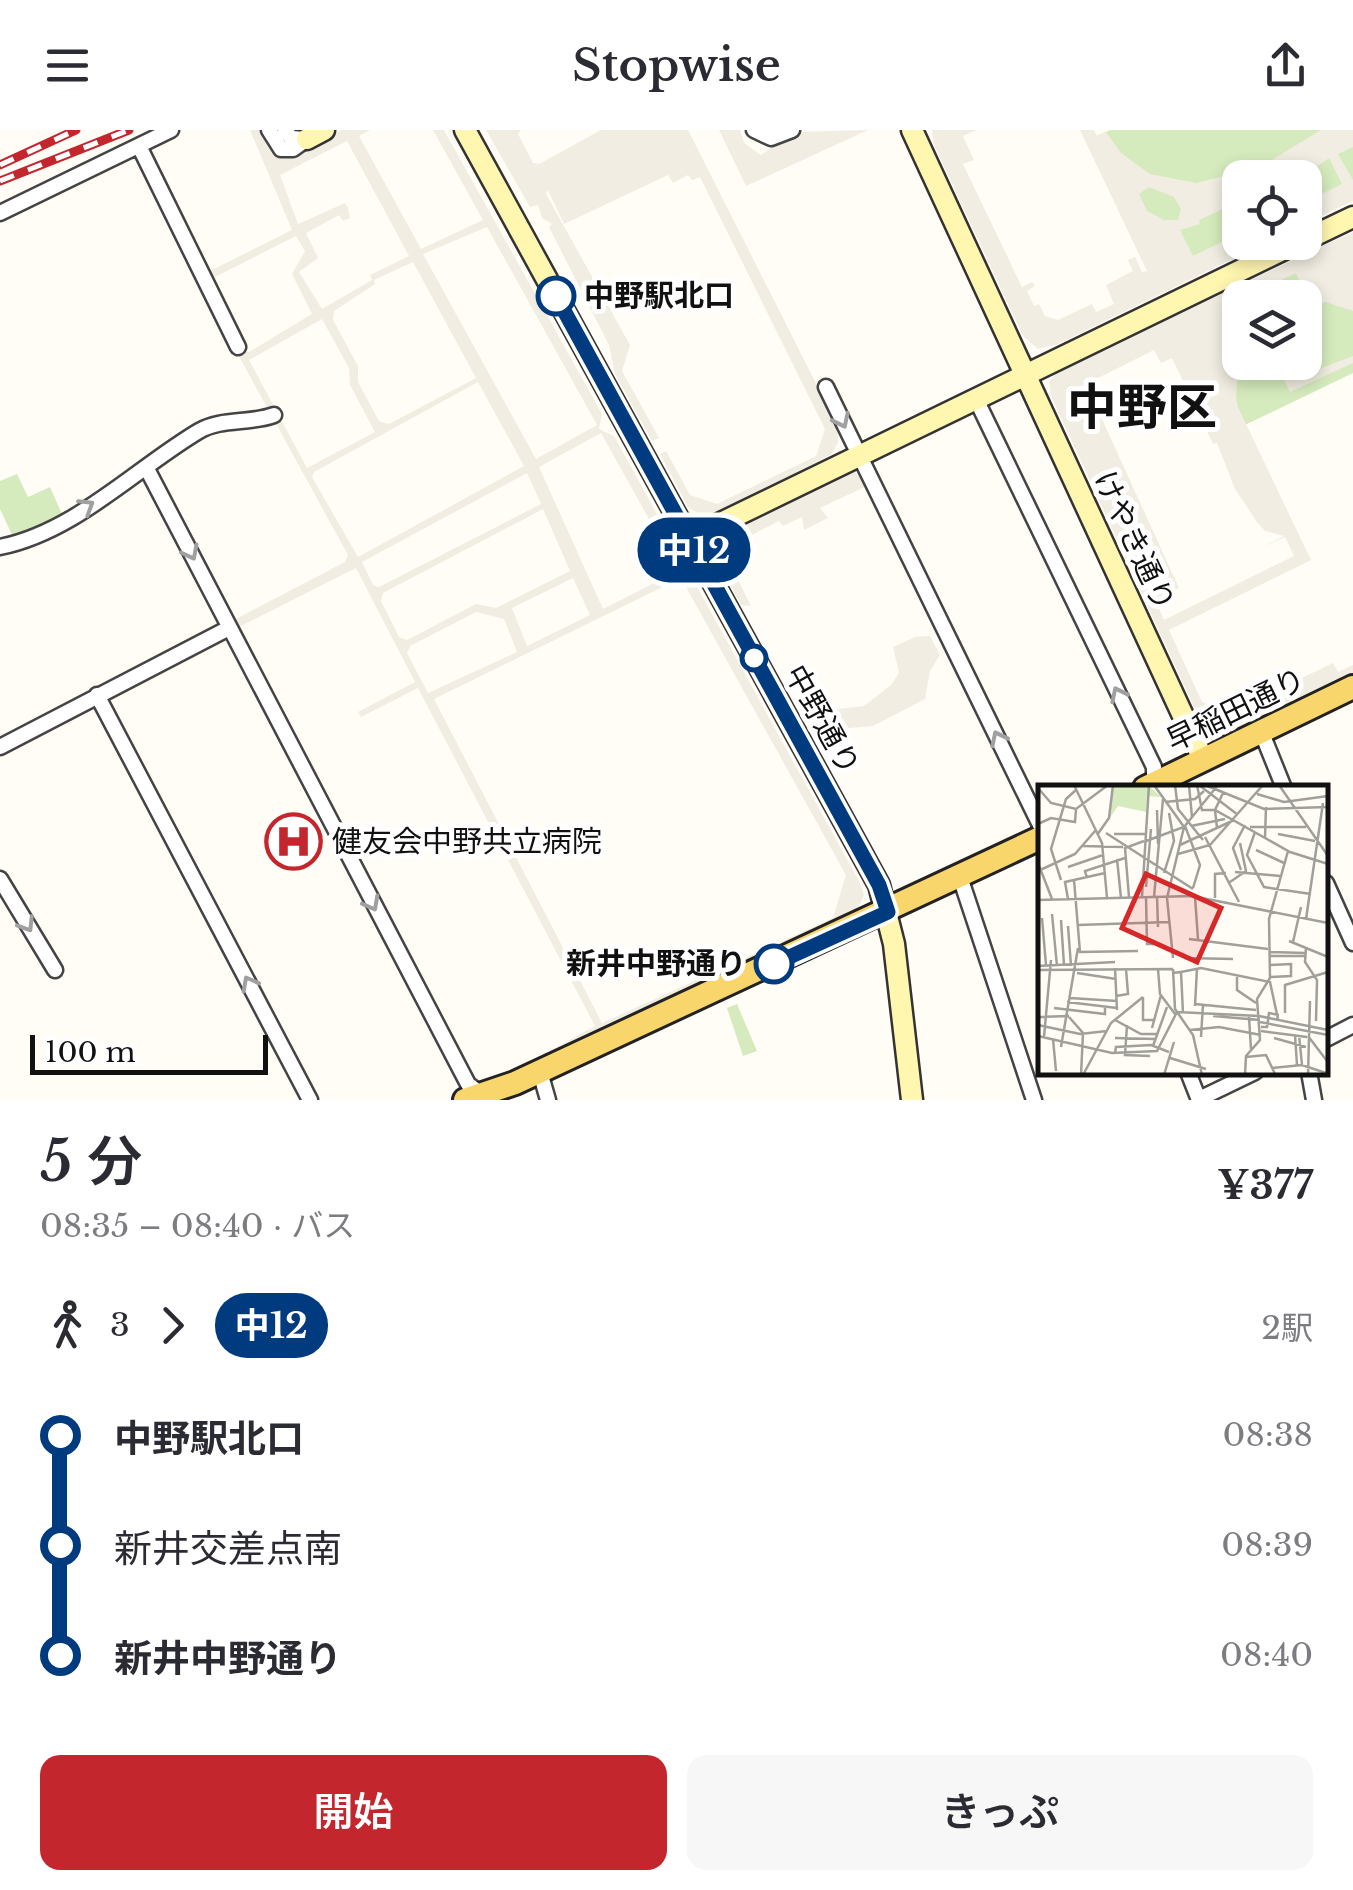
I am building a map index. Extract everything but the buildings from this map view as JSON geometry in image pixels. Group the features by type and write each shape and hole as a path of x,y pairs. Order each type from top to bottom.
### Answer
{"main road":[{"name":"早稲田通り","path":"1150,785 1353,688"},
{"path":"473,1097 540,1072 1038,839"}],"street":[{"path":"0,213 171,130"},
{"path":"268,130 280,149 293,149 316,134"},
{"path":"285,130 291,138 316,134"},
{"name":"中野通り","path":"464,130 879,885 888,912 912,1100"},
{"path":"754,130 772,138 792,130"},
{"name":"けやき通り","path":"912,130 1203,759"},
{"path":"140,148 238,347"},
{"path":"1322,232 1353,217"},
{"path":"688,539 1262,260"},
{"path":"826,387 1038,822"},
{"path":"975,398 1154,767 1150,785"},
{"path":"0,547 48,529 210,425 274,415"},
{"path":"146,466 473,1097"},
{"path":"0,747 229,628"},
{"path":"97,694 310,1100"},
{"path":"1261,731 1283,785"},
{"path":"960,877 1034,1100"},
{"path":"0,879 55,970"},
{"path":"1328,887 1353,943"},
{"path":"1328,1037 1353,1025"},
{"path":"540,1072 548,1100"},
{"path":"1189,1075 1199,1099 1249,1075"},
{"path":"1310,1075 1314,1100"}],"green space":[{"path":"1110,130 1353,130 1353,190 1322,205 1322,160 1222,160 1222,251 1166,279 1097,136"},
{"path":"1353,243 1353,373 1245,425 1235,393 1237,380 1322,380 1322,280 1280,280"},
{"path":"17,474 28,497 50,487 62,514 13,537 0,509 0,481"},
{"path":"737,1004 757,1051 743,1056 727,1008"}],"shaded area":[{"path":"250,130 261,130 272,151 284,156 342,130 370,130 359,136 421,249 483,220 433,130 444,130 602,414 599,429 614,436 860,883 864,895 855,914 541,1061 537,1058 595,1026 418,688 361,717 358,712 415,682 356,568 239,627 230,622 345,562 348,555 236,351 249,352 312,314 292,274 305,251 296,236 213,278 211,285 208,272 292,230","holes":["347,141 409,256 370,275 372,280 322,309 299,272 318,258 306,233 339,215 343,221 350,218 348,208 345,203 298,224 280,175","487,227 597,425 536,459 423,254","413,262 476,378 389,424 379,421 358,382 358,366 333,320 334,311 375,284 374,280","322,319 349,368 350,385 375,432 307,468 249,360","478,382 524,466 358,557 312,477 314,472","601,433 678,571 603,609 539,467","527,473 541,504 379,587 373,585 362,562","543,509 570,571 496,608 476,604 407,640 399,637 381,601 383,593","573,578 590,615 527,646 512,608","681,578 846,875 833,918 602,1023 434,699","476,612 504,619 517,652 428,693 407,653 410,646"]},
{"path":"486,130 521,130 518,134 533,163 539,164 601,130 688,130 837,425 838,442 832,454 717,513 698,513 688,507 660,454 666,451 690,495 717,504 816,456 825,429 700,177 692,180 688,175 673,183 668,175 564,224 548,190 546,194 630,345 622,371 659,438 652,441 615,374 609,345 549,227 552,224 542,218 538,205 530,207"},
{"path":"719,130 740,130 744,143 761,155 793,132 868,130 746,186"},
{"path":"932,130 976,130 963,136 974,160 963,164 1022,287 1032,282 1035,286 1027,291 1034,306 1039,304 1045,316 1058,320 1092,304 1096,312 1114,304 1106,285 1133,271 1128,260 1135,257 1142,272 1147,271 1080,130 1094,130 1097,136 1106,132 1121,153 1150,174 1196,183 1222,176 1222,209 1199,220 1200,224 1180,230 1193,256 1222,242 1222,260 1230,260 1058,344 1038,349 1023,336 934,145","holes":["1149,187 1174,197 1181,209 1178,220 1164,220 1147,211 1139,194"]},
{"path":"1321,130 1353,130 1353,147 1338,154 1353,180 1353,201 1322,215 1322,194 1342,184 1329,158 1322,163 1272,160"},
{"path":"1353,232 1353,311 1322,303 1322,280 1299,280 1296,273 1281,280 1251,280 1293,260 1322,260 1322,247"},
{"path":"1222,293 1222,380 1237,380 1236,403 1311,560 1169,630 1202,702 1229,713 1333,663 1338,672 1353,665 1353,674 1234,733 1215,735 1200,720 1051,396 1049,382 1059,370","holes":["1154,350 1161,363 1172,358 1213,444 1217,443 1235,489 1265,531 1284,536 1263,547 1285,537 1294,556 1164,620 1155,600 1179,588 1086,384"]},
{"path":"1353,356 1353,363 1322,377 1322,368"},
{"path":"1284,380 1316,380 1290,392"},
{"path":"854,470 867,486 820,508 828,518 804,530 802,517 783,526 779,521 738,542 732,568 751,606 741,605 714,554 720,536"},
{"path":"930,636 940,655 930,671 925,699 873,726 826,730 811,702 822,698 839,709 864,706 891,685 899,673 893,647 915,637"}],"railway":[{"path":"0,165 76,130"},
{"path":"0,181 129,130"}],"bus line":[{"name":"中12","path":"556,296 879,885 888,912 774,964"}],"place":[{"name":"中野駅北口","path":"556,296"},
{"name":"健友会中野共立病院","path":"293,842"},
{"name":"新井中野通り","path":"774,964"}],"district":[{"name":"中野区","path":"1142,407"}]}
